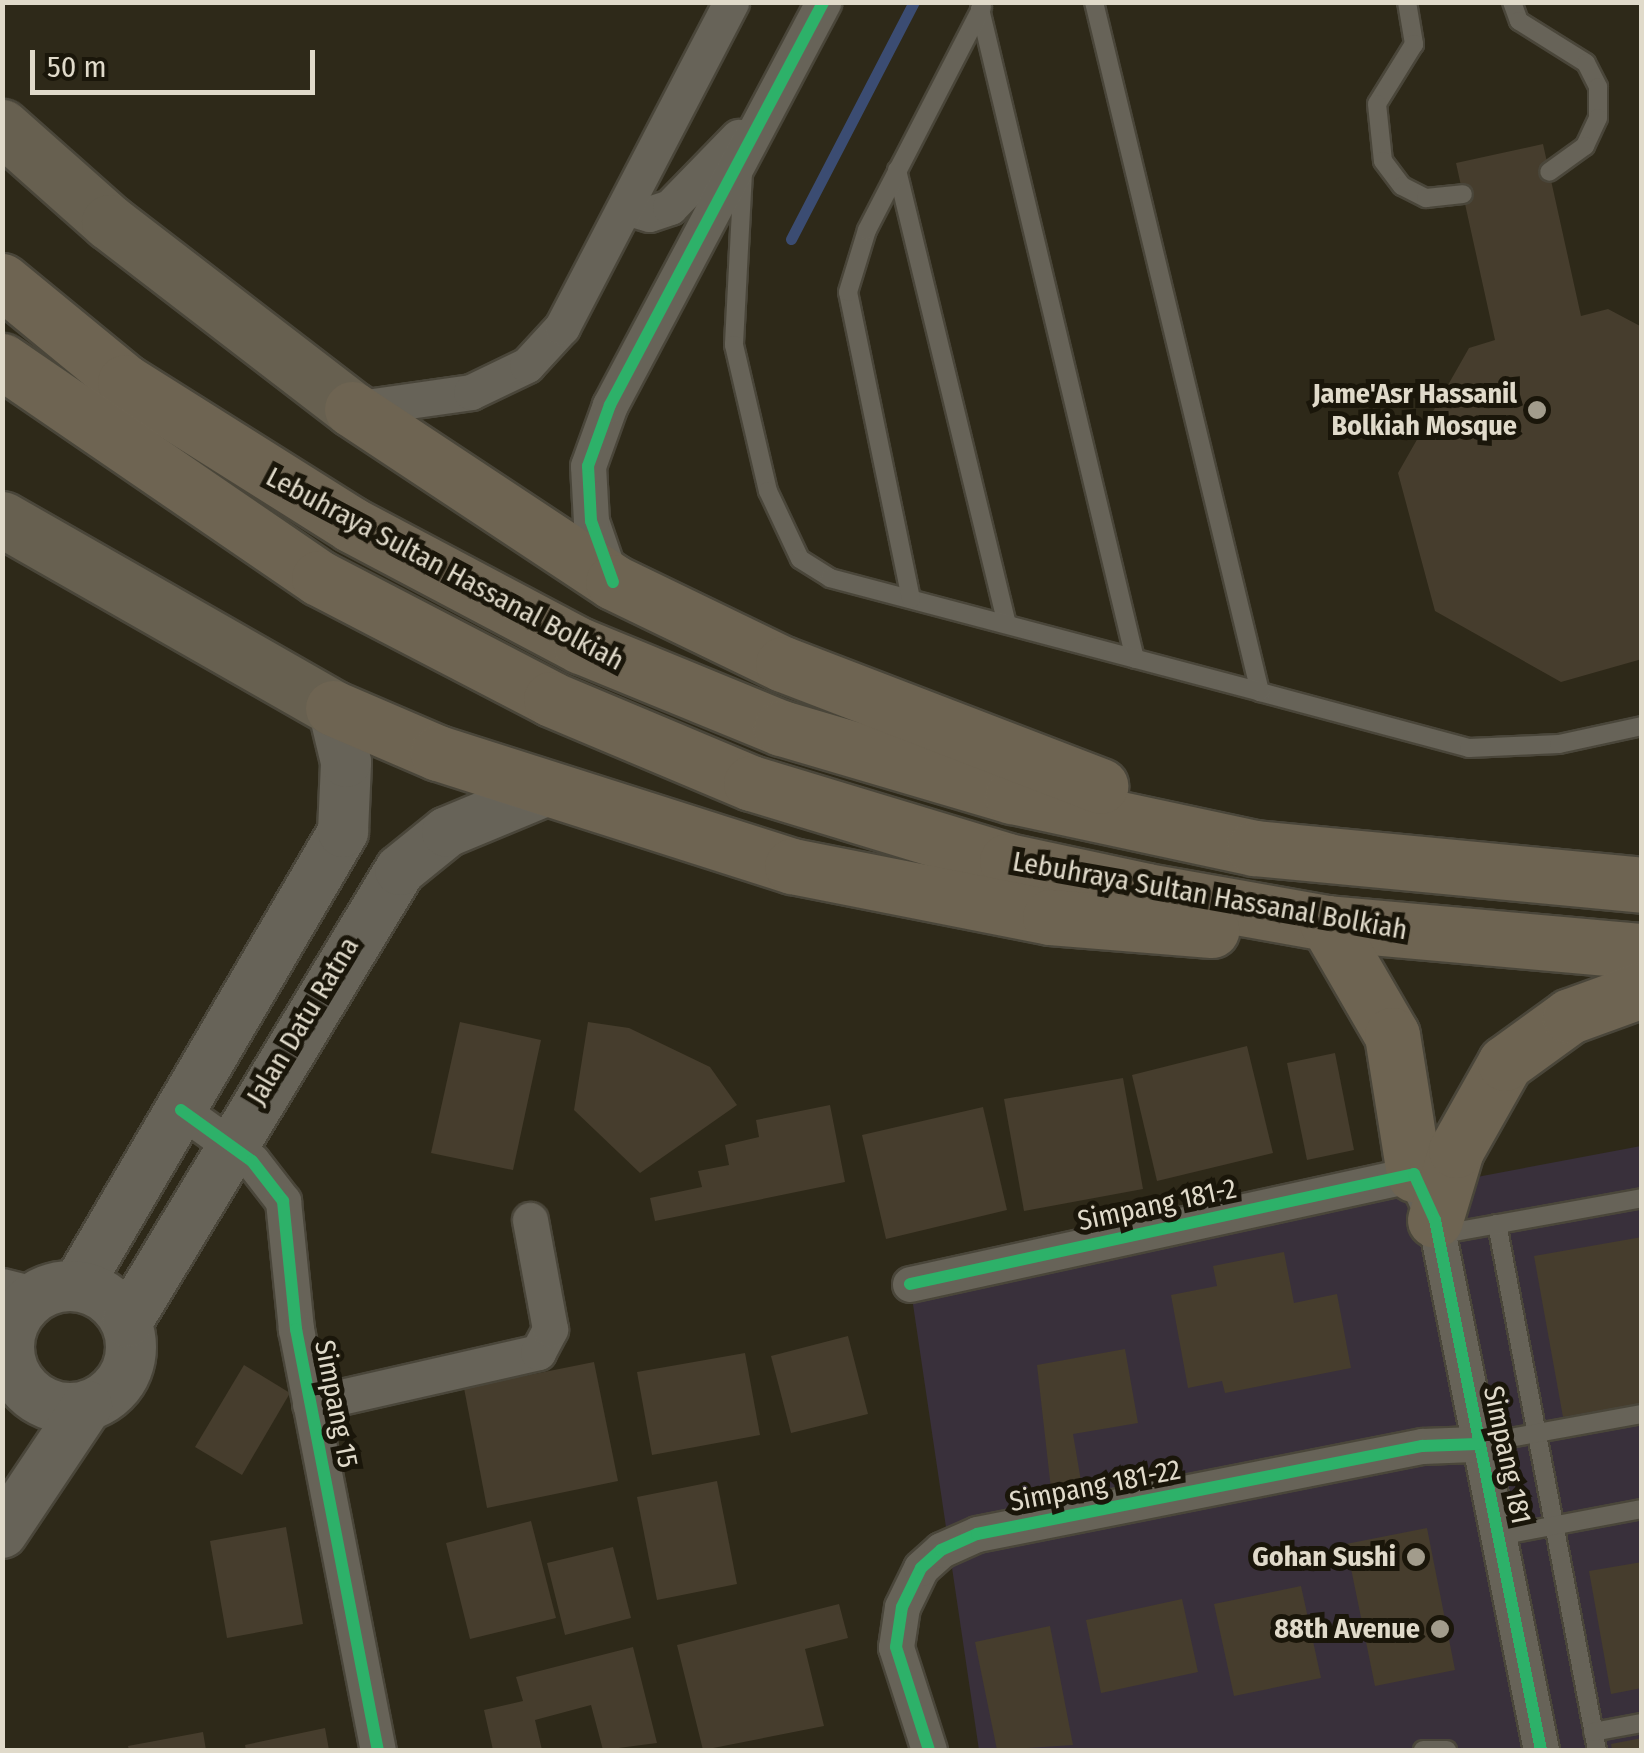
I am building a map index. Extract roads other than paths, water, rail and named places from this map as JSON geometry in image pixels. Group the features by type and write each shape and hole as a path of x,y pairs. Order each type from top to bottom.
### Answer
{"highway":[{"name":"Lebuhraya Sultan Hassanal Bolkiah","path":"2,281 125,382 225,449 581,646 782,728 889,762 1281,853 1642,885"},
{"name":"Lebuhraya Sultan Hassanal Bolkiah","path":"2,361 320,578 646,742 860,820 1007,861 1323,922 1642,952"},
{"path":"352,409 612,582 782,664 1281,853"},
{"path":"332,708 548,790 792,866 1050,917 1158,930 1323,922 1392,1035 1428,1210"},
{"path":"1428,1210 1456,1150 1506,1062 1570,1016 1642,990"}],"main road":[{"path":"2,126 152,256 352,409"},
{"path":"2,520 332,708 346,762 343,832 180,1110 22,1308 8,1344 17,1381 4,1531"},
{"name":"Jalan Datu Ratna","path":"127,1322 230,1144 400,870 447,832 548,790"},
{"path":"4,1531 87,1406 125,1372 127,1322 98,1291 39,1289"},
{"path":"17,1381 48,1405 87,1406"}],"street":[{"path":"352,409 472,392 527,365 562,328 731,2"},
{"path":"612,582 591,521 588,466 610,404 823,2"},
{"path":"625,207 649,214 670,207 766,107"},
{"name":"Simpang 15","path":"180,1110 230,1144 283,1200 310,1404 378,1750"},
{"name":"Simpang 181-2","path":"910,1284 1428,1210"},
{"name":"Simpang 181","path":"1428,1210 1542,1750"},
{"path":"310,1404 538,1352 550,1329 530,1220"},
{"name":"Simpang 181-22","path":"929,1750 896,1648 902,1607 921,1568 941,1550 977,1534 1422,1446 1478,1444"}],"lane":[{"path":"1094,2 1260,692"},
{"path":"1407,2 1408,62 1377,104 1383,160 1402,186 1426,198 1463,194"},
{"path":"1512,2 1519,21 1586,63 1598,87 1598,118 1585,146 1549,172"},
{"path":"983,6 1135,659"},
{"path":"910,599 848,292 856,257 983,6"},
{"path":"744,152 734,345 777,521 812,568 910,599 1469,748 1559,744 1642,726"},
{"path":"898,170 1007,624"},
{"path":"1428,1210 1497,1224 1642,1198"},
{"path":"1497,1224 1595,1741 1642,1723"},
{"path":"1478,1444 1642,1414"},
{"path":"1499,1536 1642,1509"},
{"path":"1424,1750 1447,1750"}],"waterway":[{"path":"791,239 914,2"}],"place":[{"name":"Jame'Asr Hassanil Bolkiah Mosque","path":"1537,410"},
{"name":"Gohan Sushi","path":"1416,1557"},
{"name":"88th Avenue","path":"1440,1629"}]}
